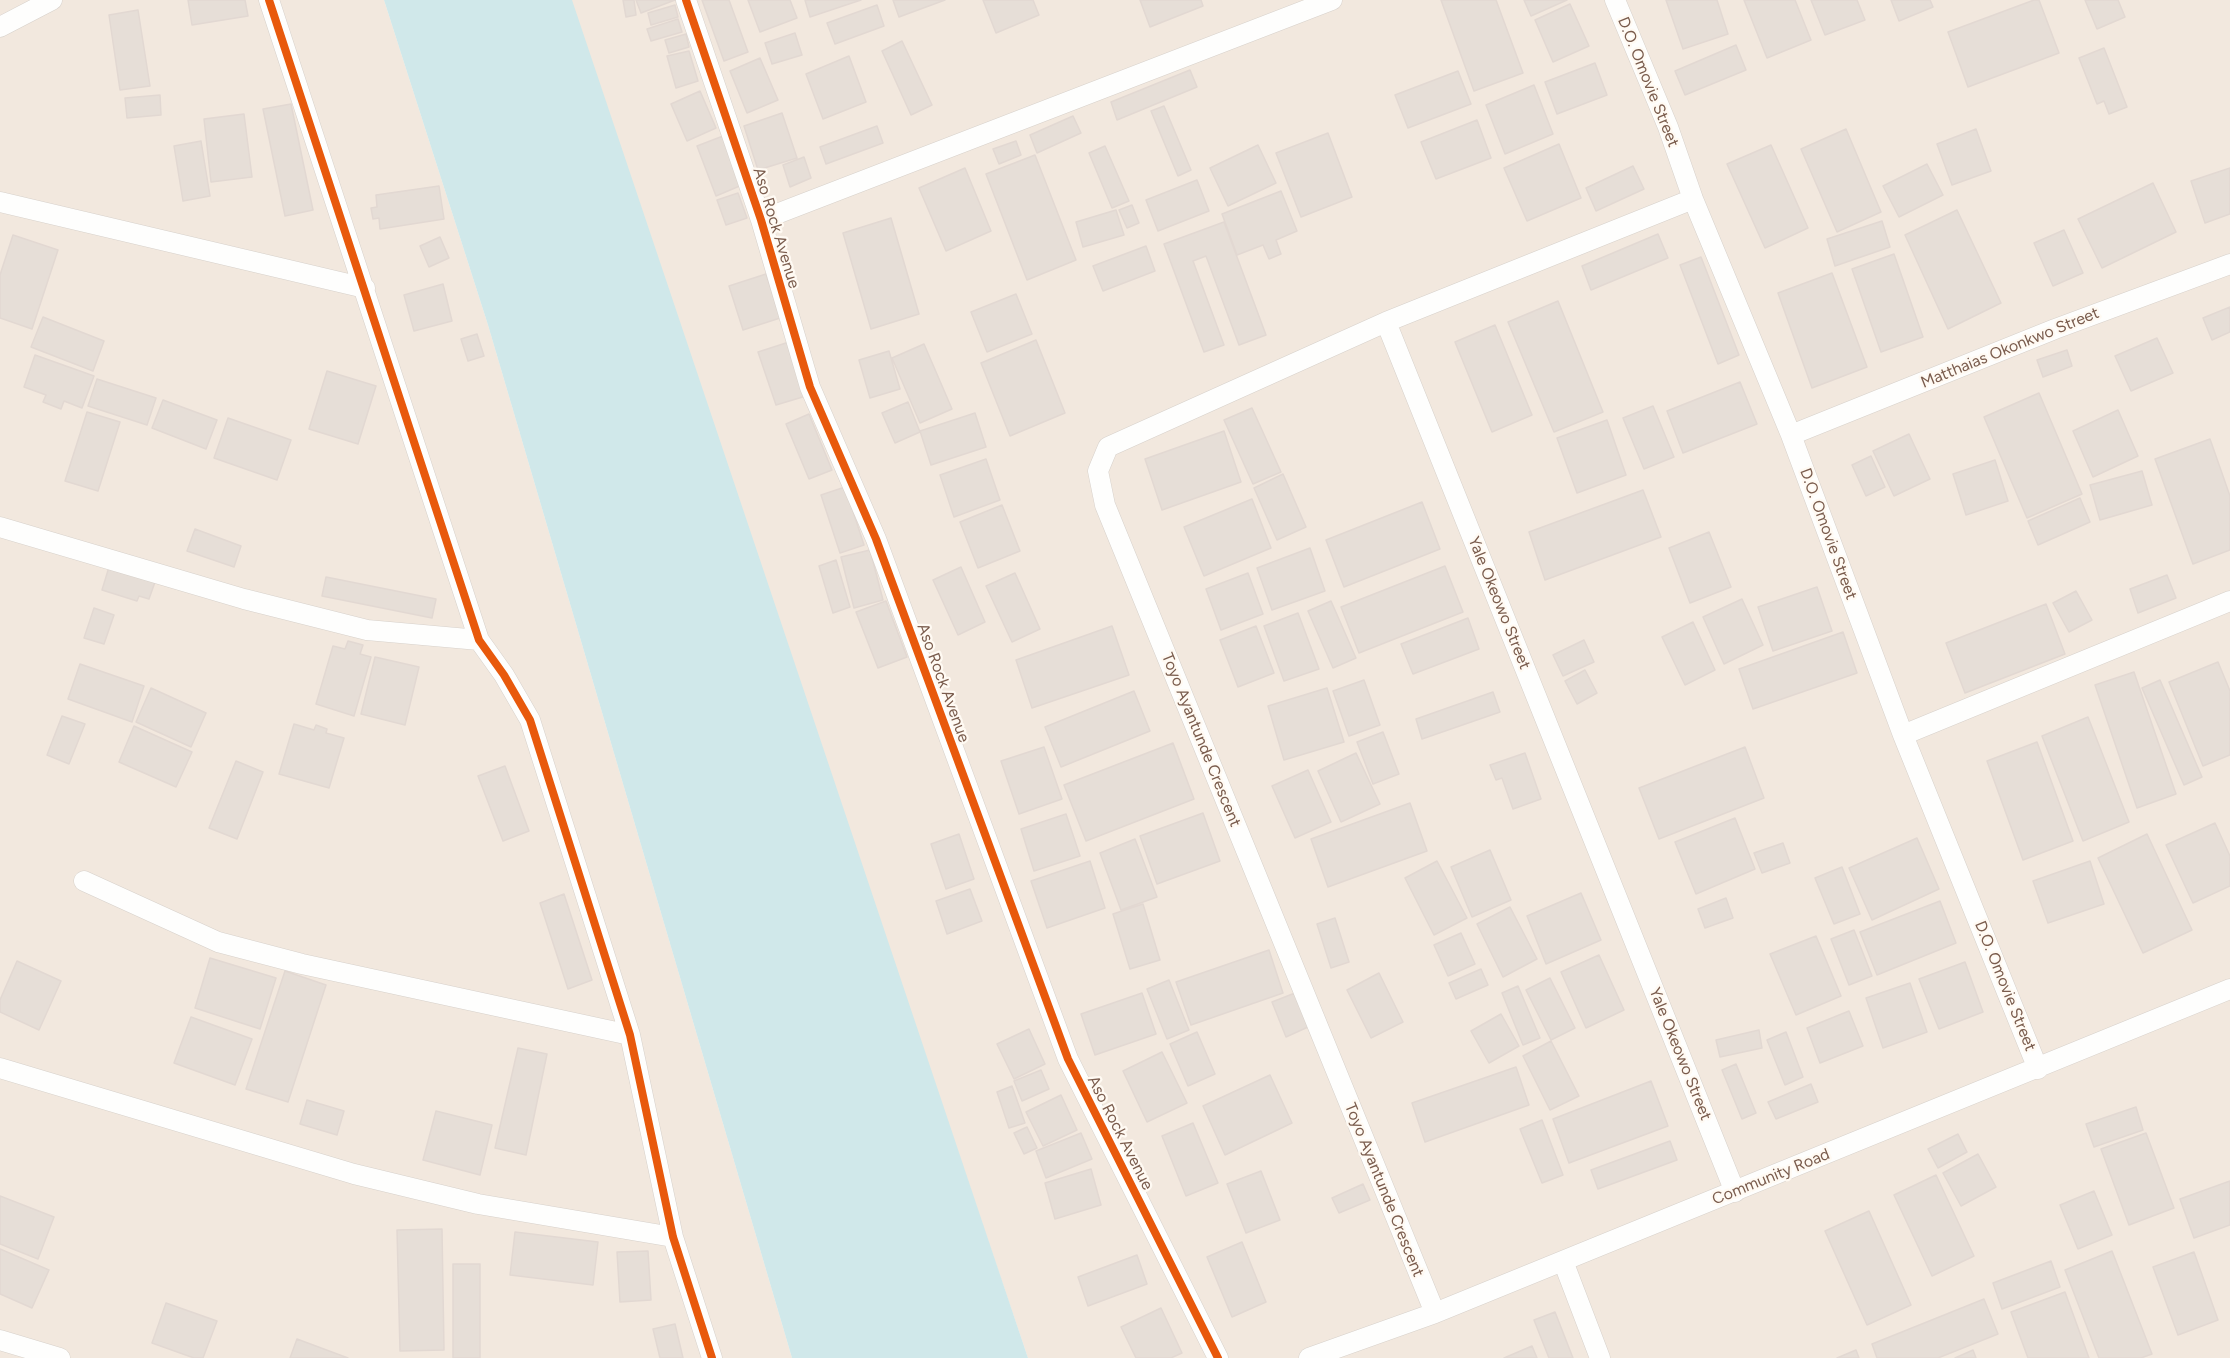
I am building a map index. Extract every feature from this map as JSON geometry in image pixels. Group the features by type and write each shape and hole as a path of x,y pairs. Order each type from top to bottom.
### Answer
{"street":[{"path":"0,27 52,0"},
{"path":"269,0 479,640 504,675 530,720 630,1035 673,1237 712,1358"},
{"name":"Aso Rock Avenue","path":"686,0 761,220 810,387 876,539 1068,1059 1218,1358"},
{"path":"761,220 1332,0"},
{"name":"D.O. Omovie Street","path":"1615,0 1668,127 1693,199 1791,435 1903,735 2038,1069"},
{"path":"1386,322 1693,199"},
{"path":"0,202 365,288"},
{"name":"Matthaias Okonkwo Street","path":"1791,435 2055,329 2230,264"},
{"name":"Yale Okeowo Street","path":"1386,322 1735,1192"},
{"name":"Toyo Ayantunde Crescent","path":"1386,322 1108,447 1098,471 1105,506 1435,1313"},
{"path":"0,527 244,599 367,630 479,640"},
{"path":"1903,735 2230,601"},
{"path":"84,881 218,942 302,964 630,1035"},
{"name":"Community Road","path":"1309,1358 1435,1313 2230,989"},
{"path":"0,1068 354,1174 478,1204 673,1237"},
{"path":"1563,1261 1600,1358"},
{"path":"0,1340 60,1358"}],"shaded area":[{"path":"0,0 384,0 488,325 792,1358 0,1358"},
{"path":"567,0 2230,0 2230,1358 1028,1358"}],"water":[{"path":"384,0 572,0 1028,1358 792,1358 488,325"}],"building":[{"path":"188,0 245,0 248,16 192,25"},
{"path":"623,0 634,0 636,15 626,17"},
{"path":"636,0 675,0 641,13"},
{"path":"702,0 729,0 748,52 724,61"},
{"path":"748,0 790,0 797,18 760,32"},
{"path":"805,0 861,0 810,17"},
{"path":"893,0 945,0 899,17"},
{"path":"983,0 1033,0 1039,15 996,33"},
{"path":"1140,0 1201,0 1203,6 1150,27"},
{"path":"1441,0 1496,0 1523,73 1474,91"},
{"path":"1524,0 1567,0 1531,16"},
{"path":"1666,0 1717,0 1728,34 1683,49"},
{"path":"1744,0 1795,0 1811,40 1767,58"},
{"path":"1811,0 1857,0 1865,20 1825,35"},
{"path":"1891,0 1930,0 1933,7 1899,21"},
{"path":"2039,0 2059,53 1968,87 1948,32"},
{"path":"2085,0 2118,0 2125,17 2097,29"},
{"path":"1570,4 1589,46 1553,62 1535,20"},
{"path":"675,5 678,17 651,25 648,13"},
{"path":"877,5 884,26 835,44 827,23"},
{"path":"138,10 150,86 120,90 109,15"},
{"path":"678,19 682,32 651,41 647,29"},
{"path":"795,33 802,55 772,64 765,43"},
{"path":"686,34 689,47 669,53 665,40"},
{"path":"902,41 932,105 911,115 882,51"},
{"path":"1736,45 1746,70 1685,95 1675,71"},
{"path":"2104,48 2127,107 2109,114 2104,101 2097,104 2079,58"},
{"path":"689,51 698,81 676,88 667,56"},
{"path":"849,56 866,102 823,119 806,74"},
{"path":"760,58 778,100 747,113 730,71"},
{"path":"1595,63 1607,95 1557,114 1545,82"},
{"path":"1190,70 1197,87 1117,120 1111,102"},
{"path":"1458,71 1471,104 1408,128 1395,95"},
{"path":"1534,85 1553,134 1505,154 1486,105"},
{"path":"700,91 716,128 687,141 671,104"},
{"path":"160,95 161,115 127,118 125,98"},
{"path":"291,104 313,210 285,216 263,109"},
{"path":"1164,106 1191,170 1178,176 1151,111"},
{"path":"782,113 797,158 758,170 744,126"},
{"path":"244,114 252,177 211,182 204,119"},
{"path":"1073,116 1081,133 1037,153 1030,135"},
{"path":"1477,120 1491,158 1436,179 1421,142"},
{"path":"877,126 883,143 826,164 820,147"},
{"path":"1846,129 1881,212 1837,232 1801,149"},
{"path":"1976,129 1991,171 1952,185 1937,144"},
{"path":"1328,133 1352,197 1301,217 1276,153"},
{"path":"723,136 742,185 716,196 697,146"},
{"path":"201,141 210,196 183,201 174,146"},
{"path":"1016,141 1021,155 999,164 993,149"},
{"path":"1559,144 1581,198 1527,221 1504,168"},
{"path":"1258,145 1276,183 1228,206 1210,168"},
{"path":"1771,145 1808,228 1765,248 1727,164"},
{"path":"1105,146 1129,201 1112,208 1089,153"},
{"path":"1035,155 1076,260 1027,280 986,174"},
{"path":"804,157 811,178 790,187 783,165"},
{"path":"1927,164 1943,195 1899,217 1883,186"},
{"path":"1633,166 1644,189 1596,211 1586,188"},
{"path":"965,168 991,231 946,251 919,188"},
{"path":"2230,168 2230,214 2205,223 2191,181"},
{"path":"1197,180 1209,211 1158,231 1146,200"},
{"path":"2153,183 2176,232 2102,268 2078,219"},
{"path":"439,186 444,219 380,229 379,218 373,219 371,208 377,207 376,195"},
{"path":"1281,191 1297,231 1276,240 1281,254 1269,259 1263,245 1237,255 1222,214"},
{"path":"738,193 747,218 726,225 717,200"},
{"path":"1132,205 1139,223 1127,228 1119,210"},
{"path":"1116,210 1124,235 1083,247 1076,222"},
{"path":"1957,210 2001,303 1948,329 1905,235"},
{"path":"891,218 919,314 871,329 843,233"},
{"path":"1882,221 1890,247 1835,266 1827,239"},
{"path":"1224,222 1266,335 1239,345 1206,256 1193,261 1224,345 1204,352 1164,244"},
{"path":"2064,230 2083,273 2053,286 2034,243"},
{"path":"1658,234 1668,258 1591,290 1582,266"},
{"path":"13,235 58,250 32,329 0,318 0,275"},
{"path":"440,237 449,258 429,267 420,246"},
{"path":"1146,246 1155,271 1103,291 1093,266"},
{"path":"1894,254 1923,337 1881,352 1852,269"},
{"path":"1701,257 1739,355 1718,364 1680,265"},
{"path":"1832,273 1867,367 1812,388 1778,293"},
{"path":"766,274 780,318 743,330 729,286"},
{"path":"443,284 452,321 414,331 404,295"},
{"path":"1016,294 1032,334 987,352 971,312"},
{"path":"1558,301 1603,412 1554,432 1508,322"},
{"path":"2230,307 2230,332 2212,340 2203,318"},
{"path":"43,317 104,341 93,371 31,347"},
{"path":"1495,325 1532,415 1492,432 1455,342"},
{"path":"477,334 484,356 468,361 461,339"},
{"path":"2157,338 2173,373 2131,391 2115,356"},
{"path":"1036,340 1065,413 1010,436 981,363"},
{"path":"789,342 806,396 776,405 758,352"},
{"path":"924,344 952,409 920,423 892,358"},
{"path":"2067,350 2072,366 2043,377 2037,360"},
{"path":"889,351 900,389 870,398 859,360"},
{"path":"35,355 94,376 82,408 64,401 61,409 43,402 46,395 24,387"},
{"path":"327,371 376,386 358,444 309,429"},
{"path":"97,379 156,398 147,425 88,406"},
{"path":"1740,382 1757,424 1683,453 1667,411"},
{"path":"2039,393 2082,494 2027,518 1984,417"},
{"path":"163,400 217,420 206,449 152,428"},
{"path":"908,402 920,432 895,443 882,413"},
{"path":"1653,406 1674,457 1644,469 1623,418"},
{"path":"1252,408 1281,472 1253,484 1224,420"},
{"path":"2118,410 2138,456 2093,477 2073,431"},
{"path":"87,412 120,422 98,491 65,481"},
{"path":"975,413 986,447 931,465 920,431"},
{"path":"809,414 832,470 809,479 786,424"},
{"path":"228,418 291,440 277,480 214,458"},
{"path":"1607,420 1626,475 1577,493 1557,438"},
{"path":"1224,431 1241,482 1162,510 1145,459"},
{"path":"1909,434 1930,479 1894,496 1873,451"},
{"path":"2210,439 2230,496 2230,550 2193,564 2155,459"},
{"path":"1871,456 1885,487 1866,496 1852,465"},
{"path":"986,459 1000,500 954,517 940,475"},
{"path":"1995,460 2008,501 1966,515 1953,474"},
{"path":"2142,471 2152,505 2100,520 2090,485"},
{"path":"1283,474 1306,527 1277,540 1254,488"},
{"path":"845,487 864,545 840,553 821,495"},
{"path":"1643,490 1661,537 1545,580 1529,532"},
{"path":"2080,498 2090,522 2038,545 2028,521"},
{"path":"1252,499 1271,548 1204,576 1184,527"},
{"path":"1422,502 1440,549 1344,587 1326,540"},
{"path":"1002,505 1020,551 978,568 960,522"},
{"path":"195,529 241,546 234,567 187,551"},
{"path":"1709,532 1731,587 1690,603 1669,548"},
{"path":"1310,548 1325,591 1272,610 1257,568"},
{"path":"870,550 883,600 854,608 841,557"},
{"path":"836,560 850,607 833,613 819,566"},
{"path":"1445,566 1463,612 1359,653 1341,607"},
{"path":"109,567 155,582 149,599 139,596 137,601 102,590"},
{"path":"961,567 985,622 958,635 933,580"},
{"path":"1015,573 1040,629 1012,642 986,586"},
{"path":"1248,573 1263,614 1221,630 1206,589"},
{"path":"2167,575 2176,598 2138,613 2130,589"},
{"path":"326,577 436,599 432,618 322,596"},
{"path":"1817,587 1832,631 1773,651 1758,607"},
{"path":"2076,591 2092,620 2069,632 2053,603"},
{"path":"1742,599 1763,645 1724,664 1703,617"},
{"path":"886,601 907,657 878,668 856,612"},
{"path":"1331,601 1356,658 1333,668 1308,611"},
{"path":"2046,604 2065,654 1965,693 1946,643"},
{"path":"94,608 114,615 104,644 84,638"},
{"path":"1298,613 1319,669 1284,681 1264,626"},
{"path":"1468,618 1479,649 1413,674 1401,644"},
{"path":"1693,622 1715,670 1685,685 1662,637"},
{"path":"1112,626 1129,675 1032,708 1016,660"},
{"path":"1256,626 1274,673 1238,687 1220,640"},
{"path":"1843,632 1857,673 1753,709 1739,669"},
{"path":"1584,640 1594,662 1563,676 1553,655"},
{"path":"348,641 363,645 360,654 371,657 354,716 316,704 333,646 345,649"},
{"path":"375,657 419,667 405,725 361,714"},
{"path":"2218,662 2230,691 2230,755 2203,766 2169,682"},
{"path":"80,664 144,686 132,722 68,699"},
{"path":"1585,670 1597,693 1577,704 1565,681"},
{"path":"2134,672 2176,794 2137,808 2095,685"},
{"path":"1364,680 1380,725 1349,736 1333,691"},
{"path":"2160,680 2202,777 2184,785 2142,688"},
{"path":"151,688 206,713 191,747 136,722"},
{"path":"1327,688 1344,742 1284,760 1268,706"},
{"path":"1134,691 1150,731 1061,767 1045,727"},
{"path":"1493,692 1500,712 1422,739 1416,719"},
{"path":"62,716 85,724 69,764 47,755"},
{"path":"2088,717 2129,822 2083,841 2042,736"},
{"path":"294,724 314,730 316,725 327,729 326,733 344,738 329,788 279,774"},
{"path":"134,726 192,752 176,787 119,762"},
{"path":"1383,732 1399,774 1373,784 1357,742"},
{"path":"2037,742 2073,841 2023,860 1987,761"},
{"path":"1173,743 1194,799 1086,841 1064,785"},
{"path":"1044,747 1062,799 1019,814 1001,761"},
{"path":"1745,747 1764,798 1659,839 1639,788"},
{"path":"1356,753 1380,804 1341,822 1318,771"},
{"path":"1525,753 1541,799 1513,809 1502,778 1496,780 1490,765"},
{"path":"236,761 263,772 237,839 209,828"},
{"path":"505,766 529,831 503,841 478,776"},
{"path":"1308,770 1331,822 1295,838 1272,786"},
{"path":"1410,803 1427,851 1328,887 1311,839"},
{"path":"1203,813 1220,861 1157,884 1140,836"},
{"path":"1066,814 1080,856 1034,871 1021,829"},
{"path":"1735,818 1755,869 1696,894 1675,842"},
{"path":"2215,823 2230,856 2230,886 2193,903 2166,845"},
{"path":"959,834 974,879 946,889 931,844"},
{"path":"2147,834 2192,930 2143,953 2098,858"},
{"path":"1917,838 1939,889 1872,920 1849,868"},
{"path":"1135,839 1157,897 1121,910 1100,853"},
{"path":"1783,843 1790,863 1762,873 1754,853"},
{"path":"1490,850 1511,900 1472,917 1451,867"},
{"path":"1090,861 1105,908 1047,928 1031,881"},
{"path":"1437,861 1467,918 1434,935 1405,878"},
{"path":"2090,861 2104,904 2048,923 2033,881"},
{"path":"1842,867 1860,914 1834,924 1815,878"},
{"path":"970,889 982,921 947,934 936,901"},
{"path":"1581,893 1601,940 1546,964 1527,916"},
{"path":"564,894 592,980 568,989 540,903"},
{"path":"1726,898 1733,918 1705,928 1698,909"},
{"path":"1940,901 1956,943 1877,975 1860,932"},
{"path":"1143,904 1160,960 1130,969 1113,914"},
{"path":"1510,907 1537,959 1503,977 1477,924"},
{"path":"1335,918 1349,962 1331,968 1317,924"},
{"path":"1854,930 1872,976 1849,985 1831,939"},
{"path":"1461,933 1475,964 1448,976 1434,945"},
{"path":"1816,936 1841,996 1796,1015 1770,954"},
{"path":"1269,950 1283,993 1191,1025 1176,982"},
{"path":"1599,955 1624,1010 1586,1028 1561,972"},
{"path":"210,958 276,978 260,1029 195,1008"},
{"path":"17,961 61,981 39,1030 0,1012 0,1000"},
{"path":"1965,962 1983,1012 1939,1029 1919,979"},
{"path":"1481,969 1488,985 1456,999 1449,983"},
{"path":"285,971 326,985 288,1102 246,1089"},
{"path":"1379,973 1403,1022 1371,1038 1347,990"},
{"path":"1550,978 1575,1028 1551,1040 1526,990"},
{"path":"1169,980 1189,1030 1167,1039 1147,989"},
{"path":"1910,983 1927,1032 1883,1048 1866,998"},
{"path":"1518,986 1540,1038 1523,1045 1502,993"},
{"path":"1142,993 1156,1034 1095,1055 1081,1014"},
{"path":"1295,993 1308,1027 1286,1037 1272,1002"},
{"path":"1849,1011 1863,1046 1820,1063 1807,1028"},
{"path":"1501,1014 1519,1046 1489,1063 1471,1031"},
{"path":"191,1017 252,1039 235,1085 174,1063"},
{"path":"1029,1029 1045,1064 1014,1079 997,1044"},
{"path":"1759,1030 1762,1048 1720,1057 1716,1040"},
{"path":"1197,1032 1215,1074 1188,1086 1170,1044"},
{"path":"1786,1032 1803,1077 1785,1085 1767,1040"},
{"path":"1551,1041 1579,1096 1550,1110 1523,1056"},
{"path":"518,1048 547,1054 526,1155 495,1148"},
{"path":"1162,1052 1187,1103 1147,1122 1123,1071"},
{"path":"1736,1064 1756,1113 1742,1119 1722,1070"},
{"path":"1516,1067 1529,1105 1425,1142 1412,1103"},
{"path":"1041,1070 1049,1089 1022,1101 1014,1081"},
{"path":"1270,1075 1292,1123 1225,1155 1203,1106"},
{"path":"1651,1081 1668,1126 1569,1163 1553,1119"},
{"path":"1811,1084 1818,1102 1776,1119 1768,1102"},
{"path":"1012,1086 1025,1123 1009,1128 997,1092"},
{"path":"1061,1095 1077,1130 1043,1146 1026,1112"},
{"path":"307,1100 344,1111 337,1135 300,1124"},
{"path":"2136,1107 2143,1130 2094,1147 2086,1124"},
{"path":"436,1111 492,1125 480,1175 423,1160"},
{"path":"1542,1120 1563,1175 1542,1183 1520,1129"},
{"path":"1193,1123 1218,1183 1186,1196 1162,1136"},
{"path":"1027,1127 1037,1148 1024,1154 1014,1133"},
{"path":"1081,1133 1092,1159 1046,1178 1036,1151"},
{"path":"2146,1133 2174,1208 2129,1225 2101,1149"},
{"path":"1958,1134 1967,1152 1938,1168 1928,1149"},
{"path":"1670,1141 1677,1160 1598,1189 1591,1170"},
{"path":"1978,1154 1996,1187 1961,1206 1943,1173"},
{"path":"1091,1169 1101,1205 1055,1219 1045,1183"},
{"path":"1261,1171 1280,1220 1246,1233 1227,1184"},
{"path":"1936,1175 1974,1256 1932,1276 1894,1195"},
{"path":"2230,1181 2230,1225 2194,1238 2180,1199"},
{"path":"1363,1184 1370,1200 1339,1213 1332,1198"},
{"path":"2094,1191 2112,1235 2078,1249 2060,1205"},
{"path":"0,1196 54,1217 38,1259 0,1244"},
{"path":"1869,1211 1911,1305 1867,1325 1825,1231"},
{"path":"442,1229 444,1350 400,1351 397,1230"},
{"path":"515,1232 598,1242 593,1285 510,1275"},
{"path":"1242,1242 1266,1302 1232,1317 1207,1257"},
{"path":"0,1249 49,1270 32,1308 0,1294"},
{"path":"648,1251 651,1300 620,1302 617,1252"},
{"path":"2112,1251 2152,1354 2141,1358 2099,1358 2065,1270"},
{"path":"2194,1252 2218,1320 2178,1335 2153,1267"},
{"path":"1137,1255 1147,1284 1088,1306 1078,1277"},
{"path":"2051,1261 2060,1287 2002,1309 1993,1283"},
{"path":"453,1264 480,1264 480,1358 453,1358"},
{"path":"2065,1292 2089,1358 2028,1358 2011,1312"},
{"path":"1984,1299 1998,1334 1938,1358 1877,1358 1872,1344"},
{"path":"166,1303 217,1321 203,1358 194,1358 152,1343"},
{"path":"1161,1308 1182,1353 1171,1358 1136,1358 1121,1327"},
{"path":"1555,1312 1573,1358 1549,1358 1534,1320"},
{"path":"675,1324 683,1358 660,1358 653,1329"},
{"path":"297,1339 348,1358 290,1358"},
{"path":"1532,1346 1537,1358 1504,1358"},
{"path":"1856,1350 1859,1358 1837,1358"},
{"path":"1973,1350 1976,1358 1955,1358"}],"cycle path":[{"path":"269,0 479,640 504,675 530,720 630,1035 673,1237 712,1358"},
{"path":"686,0 761,220 810,387 876,539 1068,1059 1218,1358"}]}
